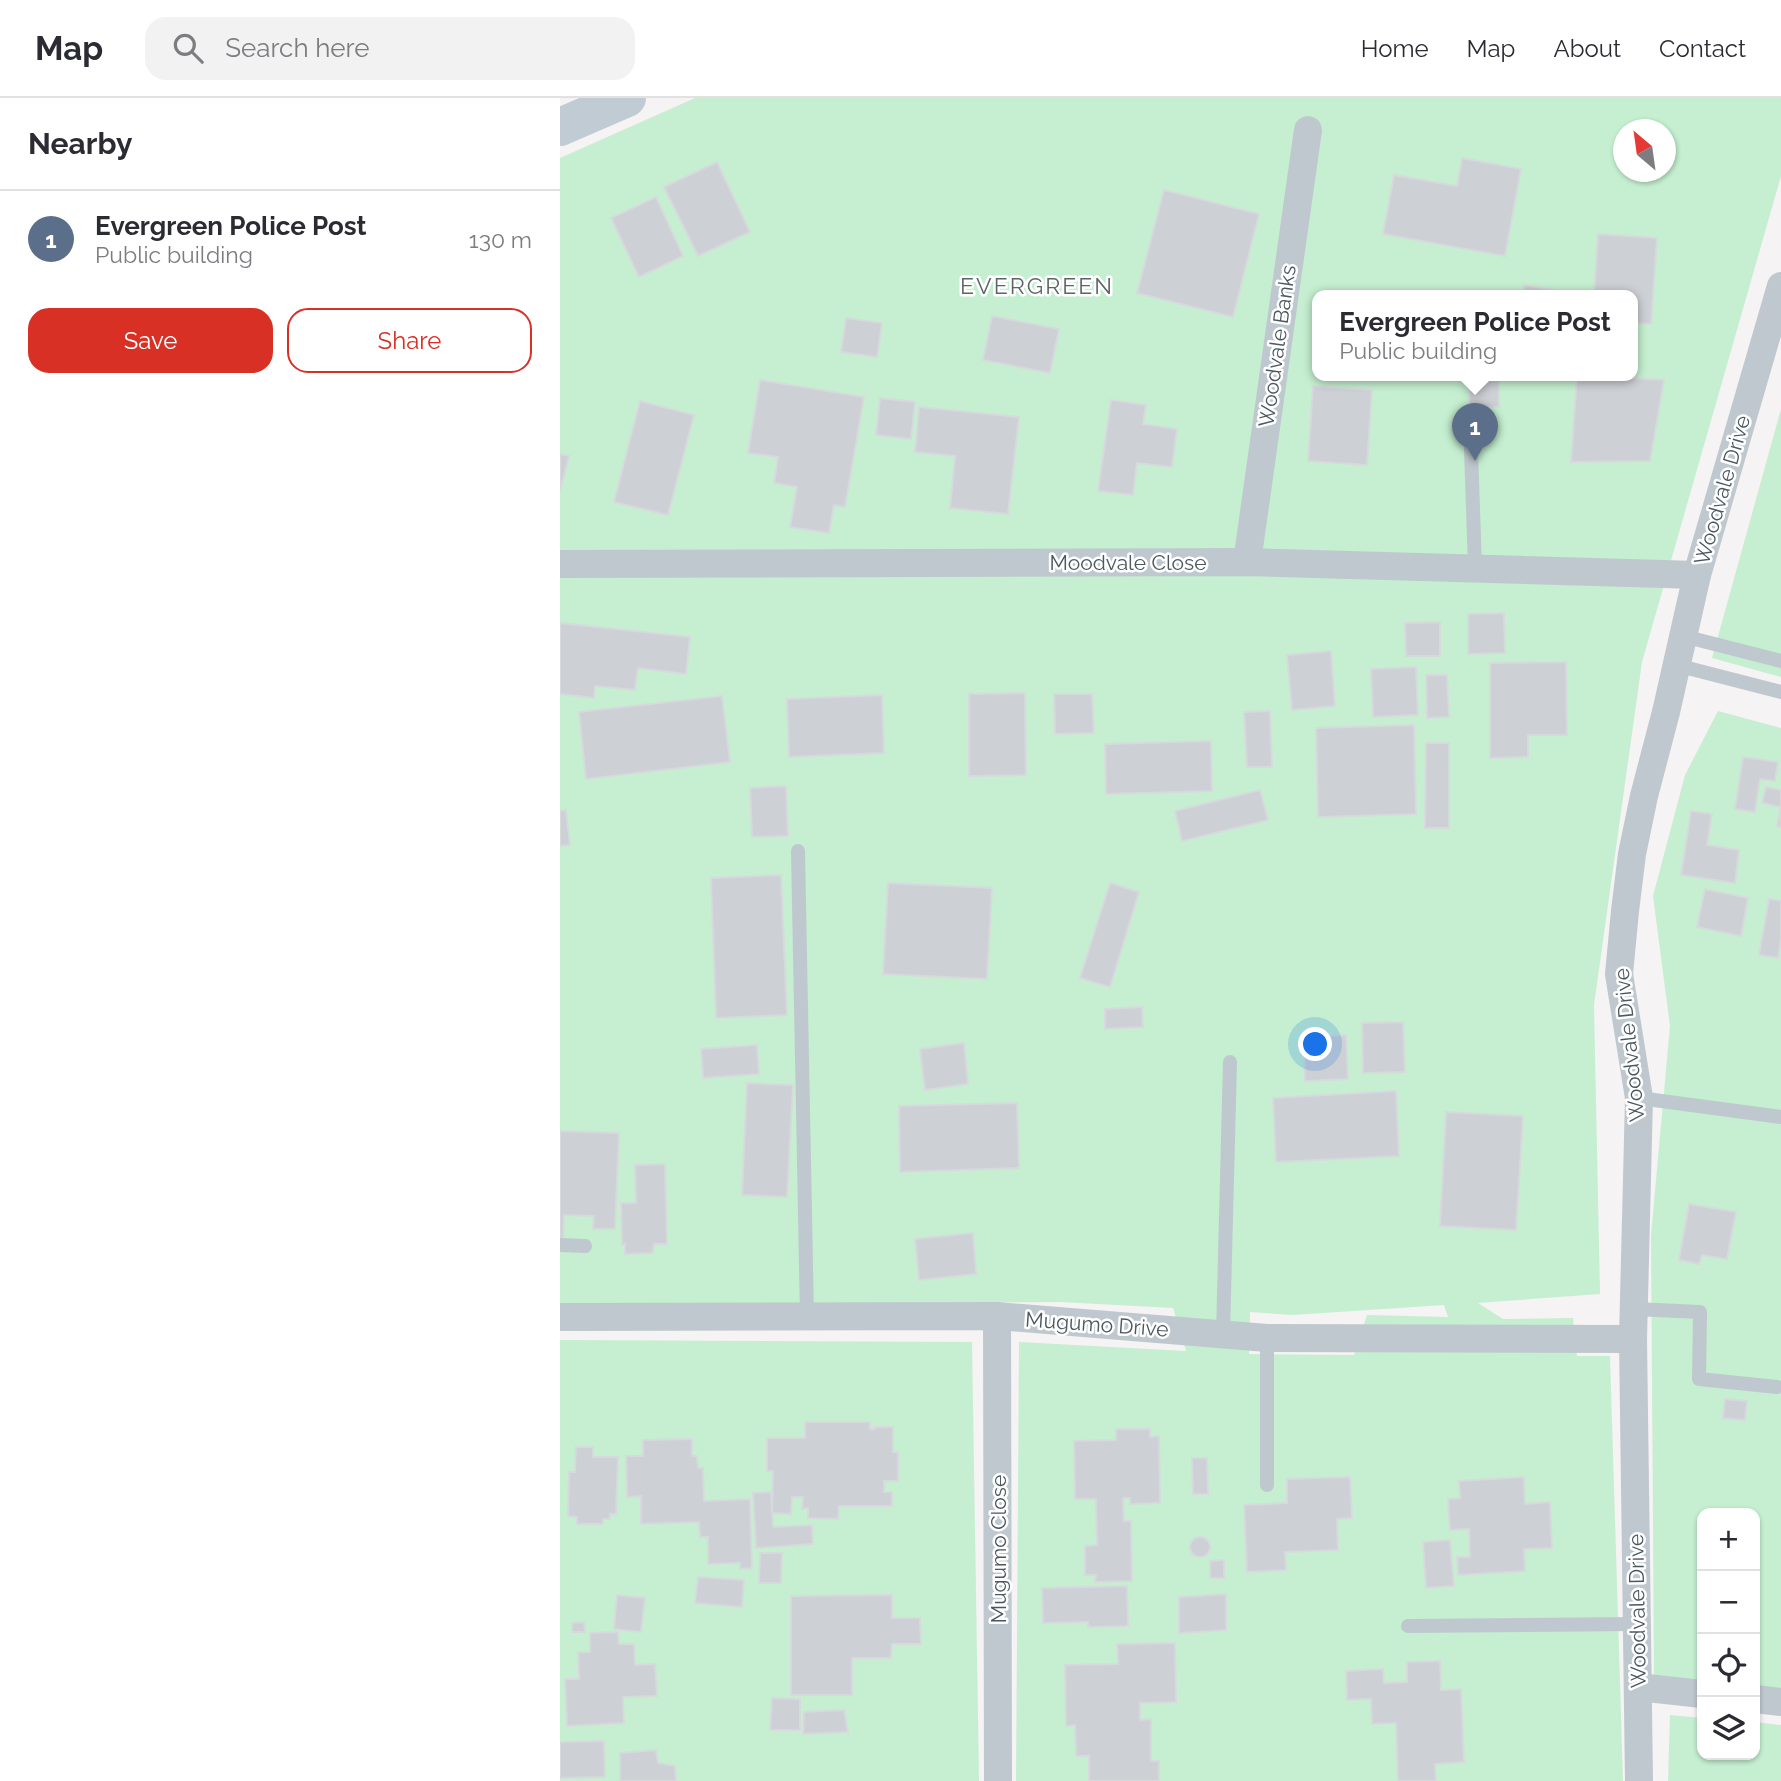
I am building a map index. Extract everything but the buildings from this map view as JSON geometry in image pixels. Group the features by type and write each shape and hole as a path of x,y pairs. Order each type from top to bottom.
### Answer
{"street":[{"path":"560,127 604,103"},
{"name":"Woodvale Banks","path":"1247,562 1308,130"},
{"name":"Woodvale Drive","path":"1639,1781 1633,1339 1639,1098 1619,974 1620,961 1632,854 1697,575 1781,286"},
{"name":"Moodvale Close","path":"560,565 1247,562 1697,575"},
{"name":"Mugumo Drive","path":"560,1317 997,1317 1267,1338 1633,1339"},
{"name":"Mugumo Close","path":"997,1317 998,1781"},
{"path":"1638,1687 1697,1693"},
{"path":"1760,1700 1781,1702"}],"lane":[{"path":"1470,421 1475,567"},
{"path":"1684,636 1781,661"},
{"path":"1676,665 1781,692"},
{"path":"798,851 807,1317"},
{"path":"1223,1334 1230,1062"},
{"path":"1639,1098 1781,1117"},
{"path":"560,1245 585,1246"},
{"path":"1634,1310 1700,1312 1699,1379 1777,1387"},
{"path":"1267,1338 1267,1485"},
{"path":"1408,1626 1637,1624"}],"green space":[{"path":"695,98 1781,98 1781,176 1642,662 1594,1005 1600,1294 1478,1303 1503,1319 1573,1318 1577,1356 1610,1356 1623,1781 1016,1781 1019,1342 1186,1351 1173,1308 1060,1302 560,1303 560,158","holes":["1444,1305 1448,1317 1367,1315 1354,1355 1249,1354 1250,1312 1293,1315"]},
{"path":"1781,409 1781,677 1712,658"},
{"path":"1718,711 1781,728 1781,1688 1760,1686 1760,1508 1697,1508 1697,1681 1654,1677 1651,1235 1670,1026 1653,896 1685,775"},
{"path":"560,1340 972,1342 979,1781 560,1781"},
{"path":"1670,1715 1697,1718 1697,1760 1760,1760 1760,1723 1781,1725 1781,1781 1668,1781"}],"place":[{"name":"Evergreen Police Post","path":"1475,461"}],"district":[{"name":"EVERGREEN","path":"1037,285"}]}
